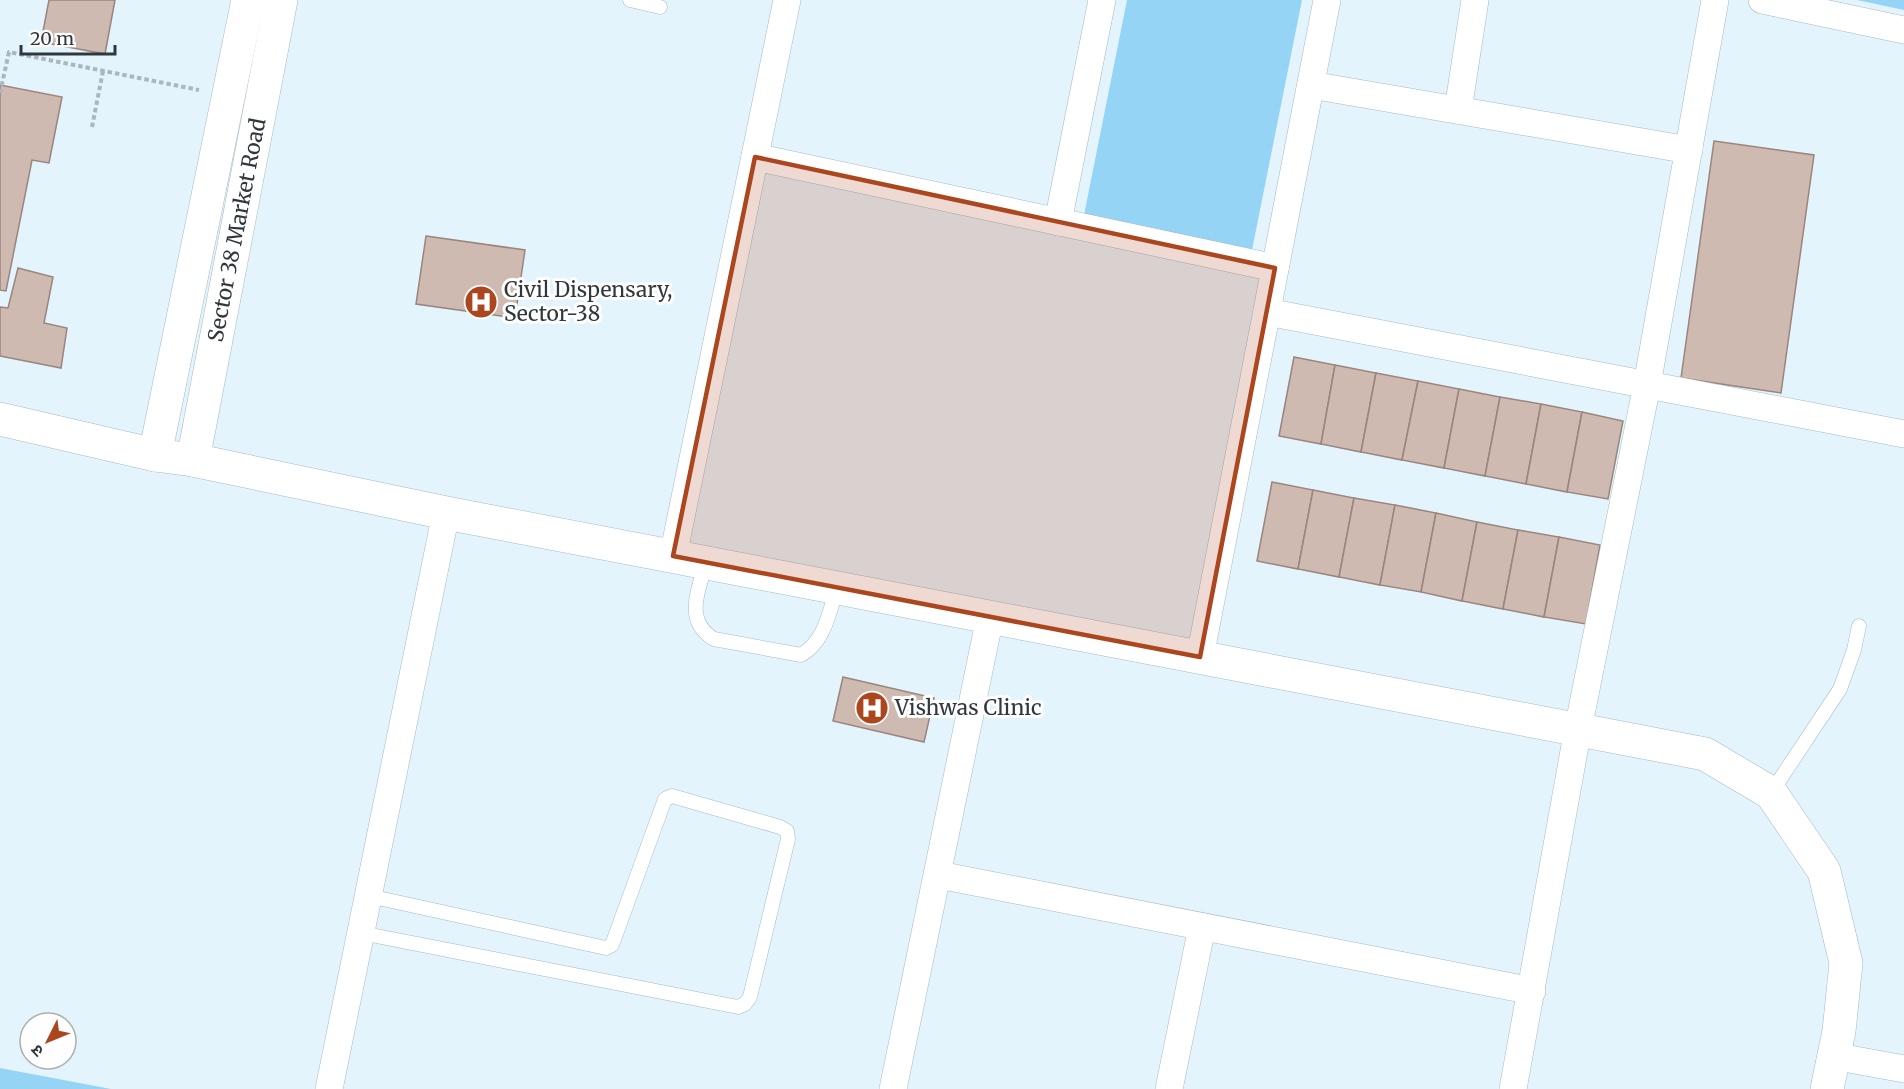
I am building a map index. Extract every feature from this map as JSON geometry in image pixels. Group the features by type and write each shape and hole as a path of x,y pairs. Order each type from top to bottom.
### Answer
{"street":[{"name":"Sector 38 Market Road","path":"155,455 248,0"},
{"name":"Sector 38 Market Road","path":"193,460 281,0"},
{"path":"673,556 787,0"},
{"path":"1058,222 1102,0"},
{"path":"1200,657 1327,0"},
{"path":"1458,110 1475,0"},
{"path":"1513,1089 1578,729 1647,385 1715,0"},
{"path":"1762,0 1904,30"},
{"path":"1311,85 1689,150"},
{"path":"755,157 1275,268"},
{"path":"1267,312 1904,434"},
{"path":"0,419 155,455 193,460 446,513 1705,754 1771,793 1824,871 1845,963 1839,1030 1827,1089"},
{"path":"329,1089 446,513"},
{"path":"893,1089 939,875 990,617"},
{"path":"939,875 1532,992"},
{"path":"1169,1089 1202,927"},
{"path":"1833,1056 1904,1069"}],"lane":[{"path":"630,0 660,7"},
{"path":"706,563 694,604 695,618 705,634 714,639 801,655 813,648 820,638 837,588"},
{"path":"1771,793 1840,689 1854,650 1859,626"},
{"path":"361,933 738,1007 745,1004 750,997 788,839 787,831 672,796 665,799 612,945 606,948 369,896"}],"path":[{"path":"0,93 9,52 229,96"},
{"path":"92,127 103,71"}],"highlighted area":[{"path":"755,157 1275,268 1200,657 673,556"}],"shaded area":[{"path":"1127,0 1302,0 1252,250 1084,215"},
{"path":"1857,0 1904,0 1904,10"},
{"path":"0,1068 111,1089 0,1089"}],"building":[{"path":"49,0 115,0 105,54 41,42"},
{"path":"0,85 62,97 49,163 32,160 6,291 0,290"},
{"path":"1714,141 1814,155 1781,393 1681,378"},
{"path":"426,236 525,250 515,318 416,304"},
{"path":"18,268 53,277 44,323 67,328 61,368 0,356 0,307 8,308"},
{"path":"1294,357 1335,365 1321,444 1279,436"},
{"path":"1335,365 1376,373 1361,452 1321,444"},
{"path":"1376,373 1418,381 1402,460 1361,452"},
{"path":"1418,381 1459,389 1444,468 1402,460"},
{"path":"1459,389 1500,397 1485,476 1444,468"},
{"path":"1500,397 1541,404 1526,484 1485,476"},
{"path":"1541,404 1582,412 1567,492 1526,484"},
{"path":"1582,412 1623,421 1608,499 1567,492"},
{"path":"1272,482 1313,490 1298,569 1257,561"},
{"path":"1313,490 1354,498 1339,577 1298,569"},
{"path":"1354,498 1395,505 1380,585 1339,577"},
{"path":"1395,505 1436,513 1421,592 1380,585"},
{"path":"1436,513 1477,522 1462,601 1421,592"},
{"path":"1477,522 1518,530 1503,609 1462,601"},
{"path":"1518,530 1559,537 1544,617 1503,609"},
{"path":"1559,537 1600,545 1586,624 1544,617"},
{"path":"843,677 934,698 924,742 833,721"}],"place":[{"name":"Civil Dispensary, Sector-38","path":"481,302"},
{"name":"Vishwas Clinic","path":"872,708"}]}
